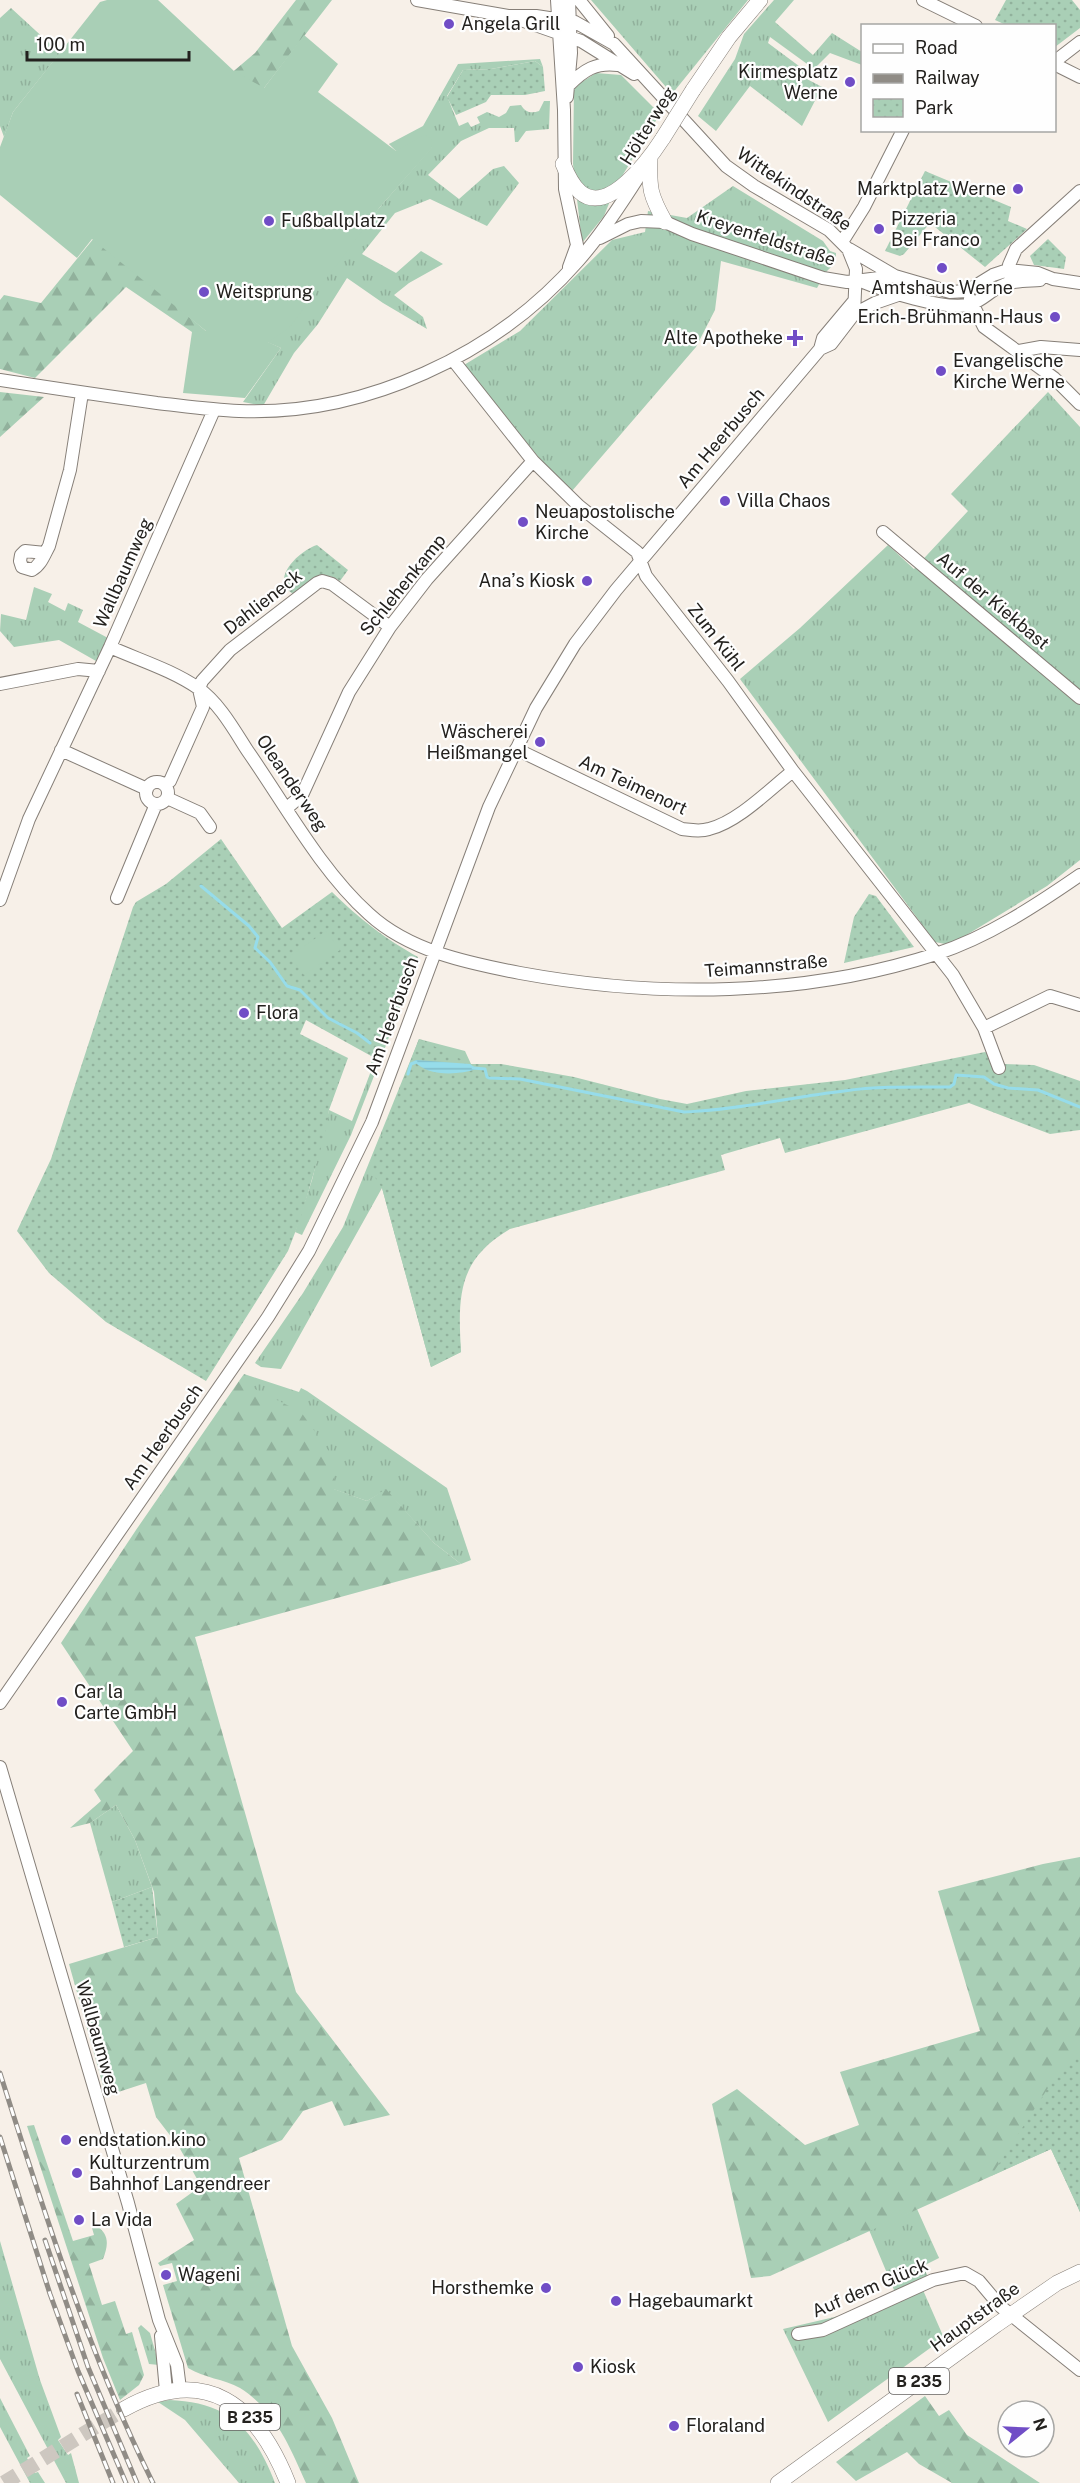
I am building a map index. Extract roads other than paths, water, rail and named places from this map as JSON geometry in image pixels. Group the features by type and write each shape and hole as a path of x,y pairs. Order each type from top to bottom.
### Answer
{"main road":[{"name":"Hölterweg","path":"651,158 729,37 760,0"},
{"path":"563,164 570,180 581,194 596,198 612,194 651,158"},
{"path":"651,158 651,197 665,222"},
{"name":"Hauptstraße","path":"778,2483 1011,2315 1057,2283 1080,2272"},
{"path":"124,2409 173,2390"},
{"name":"B 235","path":"173,2390 212,2394 232,2403 250,2417 266,2437 279,2460 288,2483"}],"street":[{"name":"Wittekindstraße","path":"417,0 508,16 565,35 589,45 647,82"},
{"path":"557,0 558,19 565,35 569,85 564,110"},
{"path":"568,271 577,245 565,189 563,164 565,35 571,22 569,0"},
{"path":"579,0 614,44"},
{"path":"923,0 959,22"},
{"name":"Wittekindstraße","path":"508,16 536,16 571,22 595,32 614,44 726,166 754,186 829,230 845,246 856,269 857,279"},
{"path":"1056,61 1080,42"},
{"path":"569,85 588,68 601,64 620,65"},
{"path":"1056,64 1080,77"},
{"path":"845,246 902,132"},
{"name":"Hölterweg","path":"0,380 214,410 252,411 299,408 371,392 453,360 502,328 535,302 568,271 593,242 651,158"},
{"path":"1010,276 1016,249 1080,191"},
{"path":"593,242 628,224 641,221 665,222"},
{"name":"Kreyenfeldstraße","path":"665,222 692,234 823,278 847,282 895,276"},
{"name":"Kreyenfeldstraße","path":"845,246 895,276 950,292 967,291 993,275 1053,279 1080,284"},
{"name":"Kreyenfeldstraße","path":"857,279 876,288 944,306 957,307 972,304 999,287 1010,276"},
{"path":"857,279 854,314 875,303 901,294"},
{"path":"967,291 984,327 1054,378 1080,404"},
{"name":"Am Heerbusch","path":"0,1703 268,1317 309,1251 372,1122 489,807 536,708 575,644 640,562 820,349 823,338 854,301"},
{"name":"Am Heerbusch","path":"820,349 831,344 854,314"},
{"path":"1019,351 1041,347 1080,350"},
{"name":"Zum Kühl","path":"453,360 533,461 579,506 637,552 646,576 728,681 793,771 953,975 984,1028 999,1068"},
{"path":"45,553 64,494 82,393"},
{"name":"Wallbaumweg","path":"0,900 30,819 110,647 214,410"},
{"name":"Schlehenkamp","path":"287,808 302,795 349,692 390,627 428,579 533,461"},
{"name":"Auf der Kiekbast","path":"883,532 1080,698"},
{"name":"Dahlieneck","path":"199,689 202,681 230,650 322,581 332,584 390,627"},
{"name":"Oleanderweg","path":"110,647 183,679 199,689 219,709 336,881 353,900 391,930 417,945 435,951"},
{"path":"0,684 78,669 99,671"},
{"path":"117,898 203,707 199,689"},
{"name":"Am Teimenort","path":"516,749 682,829 697,831 710,829 732,819 793,771"},
{"path":"62,750 147,789"},
{"path":"163,796 155,782 147,789 147,799 163,796 200,813 210,827"},
{"name":"Teimannstraße","path":"435,951 475,965 556,980 620,987 694,989 765,986 842,977 935,954 981,937 1080,875"},
{"path":"984,1028 1050,996 1080,1005"},
{"name":"Wallbaumweg","path":"0,1767 128,2203 159,2320 177,2365 173,2390"},
{"name":"Auf dem Glück","path":"798,2334 823,2330 933,2280 956,2273 965,2273 979,2281 1011,2315 1080,2370"}],"water":[{"path":"414,1061 470,1064 477,1069 461,1073 435,1072 420,1066"}],"waterway":[{"path":"201,886 249,926 258,937 255,948 270,962 287,986 300,990 328,1018 357,1033 370,1043"},
{"path":"408,1074 411,1064 416,1062"},
{"path":"473,1068 485,1069 489,1078 520,1079 684,1112 724,1109 857,1089 950,1087 954,1084 956,1075 984,1077 994,1084 1008,1088 1038,1090 1080,1107"}],"tunnel":[{"path":"4,2483 124,2409"}],"railway":[{"path":"0,2073 51,2229 88,2332 153,2483"},
{"path":"0,2137 50,2294 78,2371 126,2483"},
{"path":"45,2240 88,2367 137,2483"},
{"path":"77,2394 113,2483"}],"place":[{"name":"Angela Grill","path":"449,24"},
{"name":"Kirmesplatz Werne","path":"850,82"},
{"name":"Marktplatz Werne","path":"1018,189"},
{"name":"Fußballplatz","path":"269,221"},
{"name":"Pizzeria Bei Franco","path":"879,229"},
{"name":"Amtshaus Werne","path":"942,268"},
{"name":"Weitsprung","path":"204,292"},
{"name":"Erich-Brühmann-Haus","path":"1055,317"},
{"name":"Alte Apotheke","path":"795,338"},
{"name":"Evangelische Kirche Werne","path":"941,371"},
{"name":"Villa Chaos","path":"725,501"},
{"name":"Neuapostolische Kirche","path":"523,522"},
{"name":"Anaʼs Kiosk","path":"587,581"},
{"name":"Wäscherei Heißmangel","path":"540,742"},
{"name":"Flora","path":"244,1013"},
{"name":"Car la Carte GmbH","path":"62,1702"},
{"name":"endstation.kino","path":"66,2140"},
{"name":"Kulturzentrum Bahnhof Langendreer","path":"77,2173"},
{"name":"La Vida","path":"79,2220"},
{"name":"Wageni","path":"166,2275"},
{"name":"Horsthemke","path":"546,2288"},
{"name":"Hagebaumarkt","path":"616,2301"},
{"name":"Kiosk","path":"578,2367"},
{"name":"Floraland","path":"674,2426"}]}
